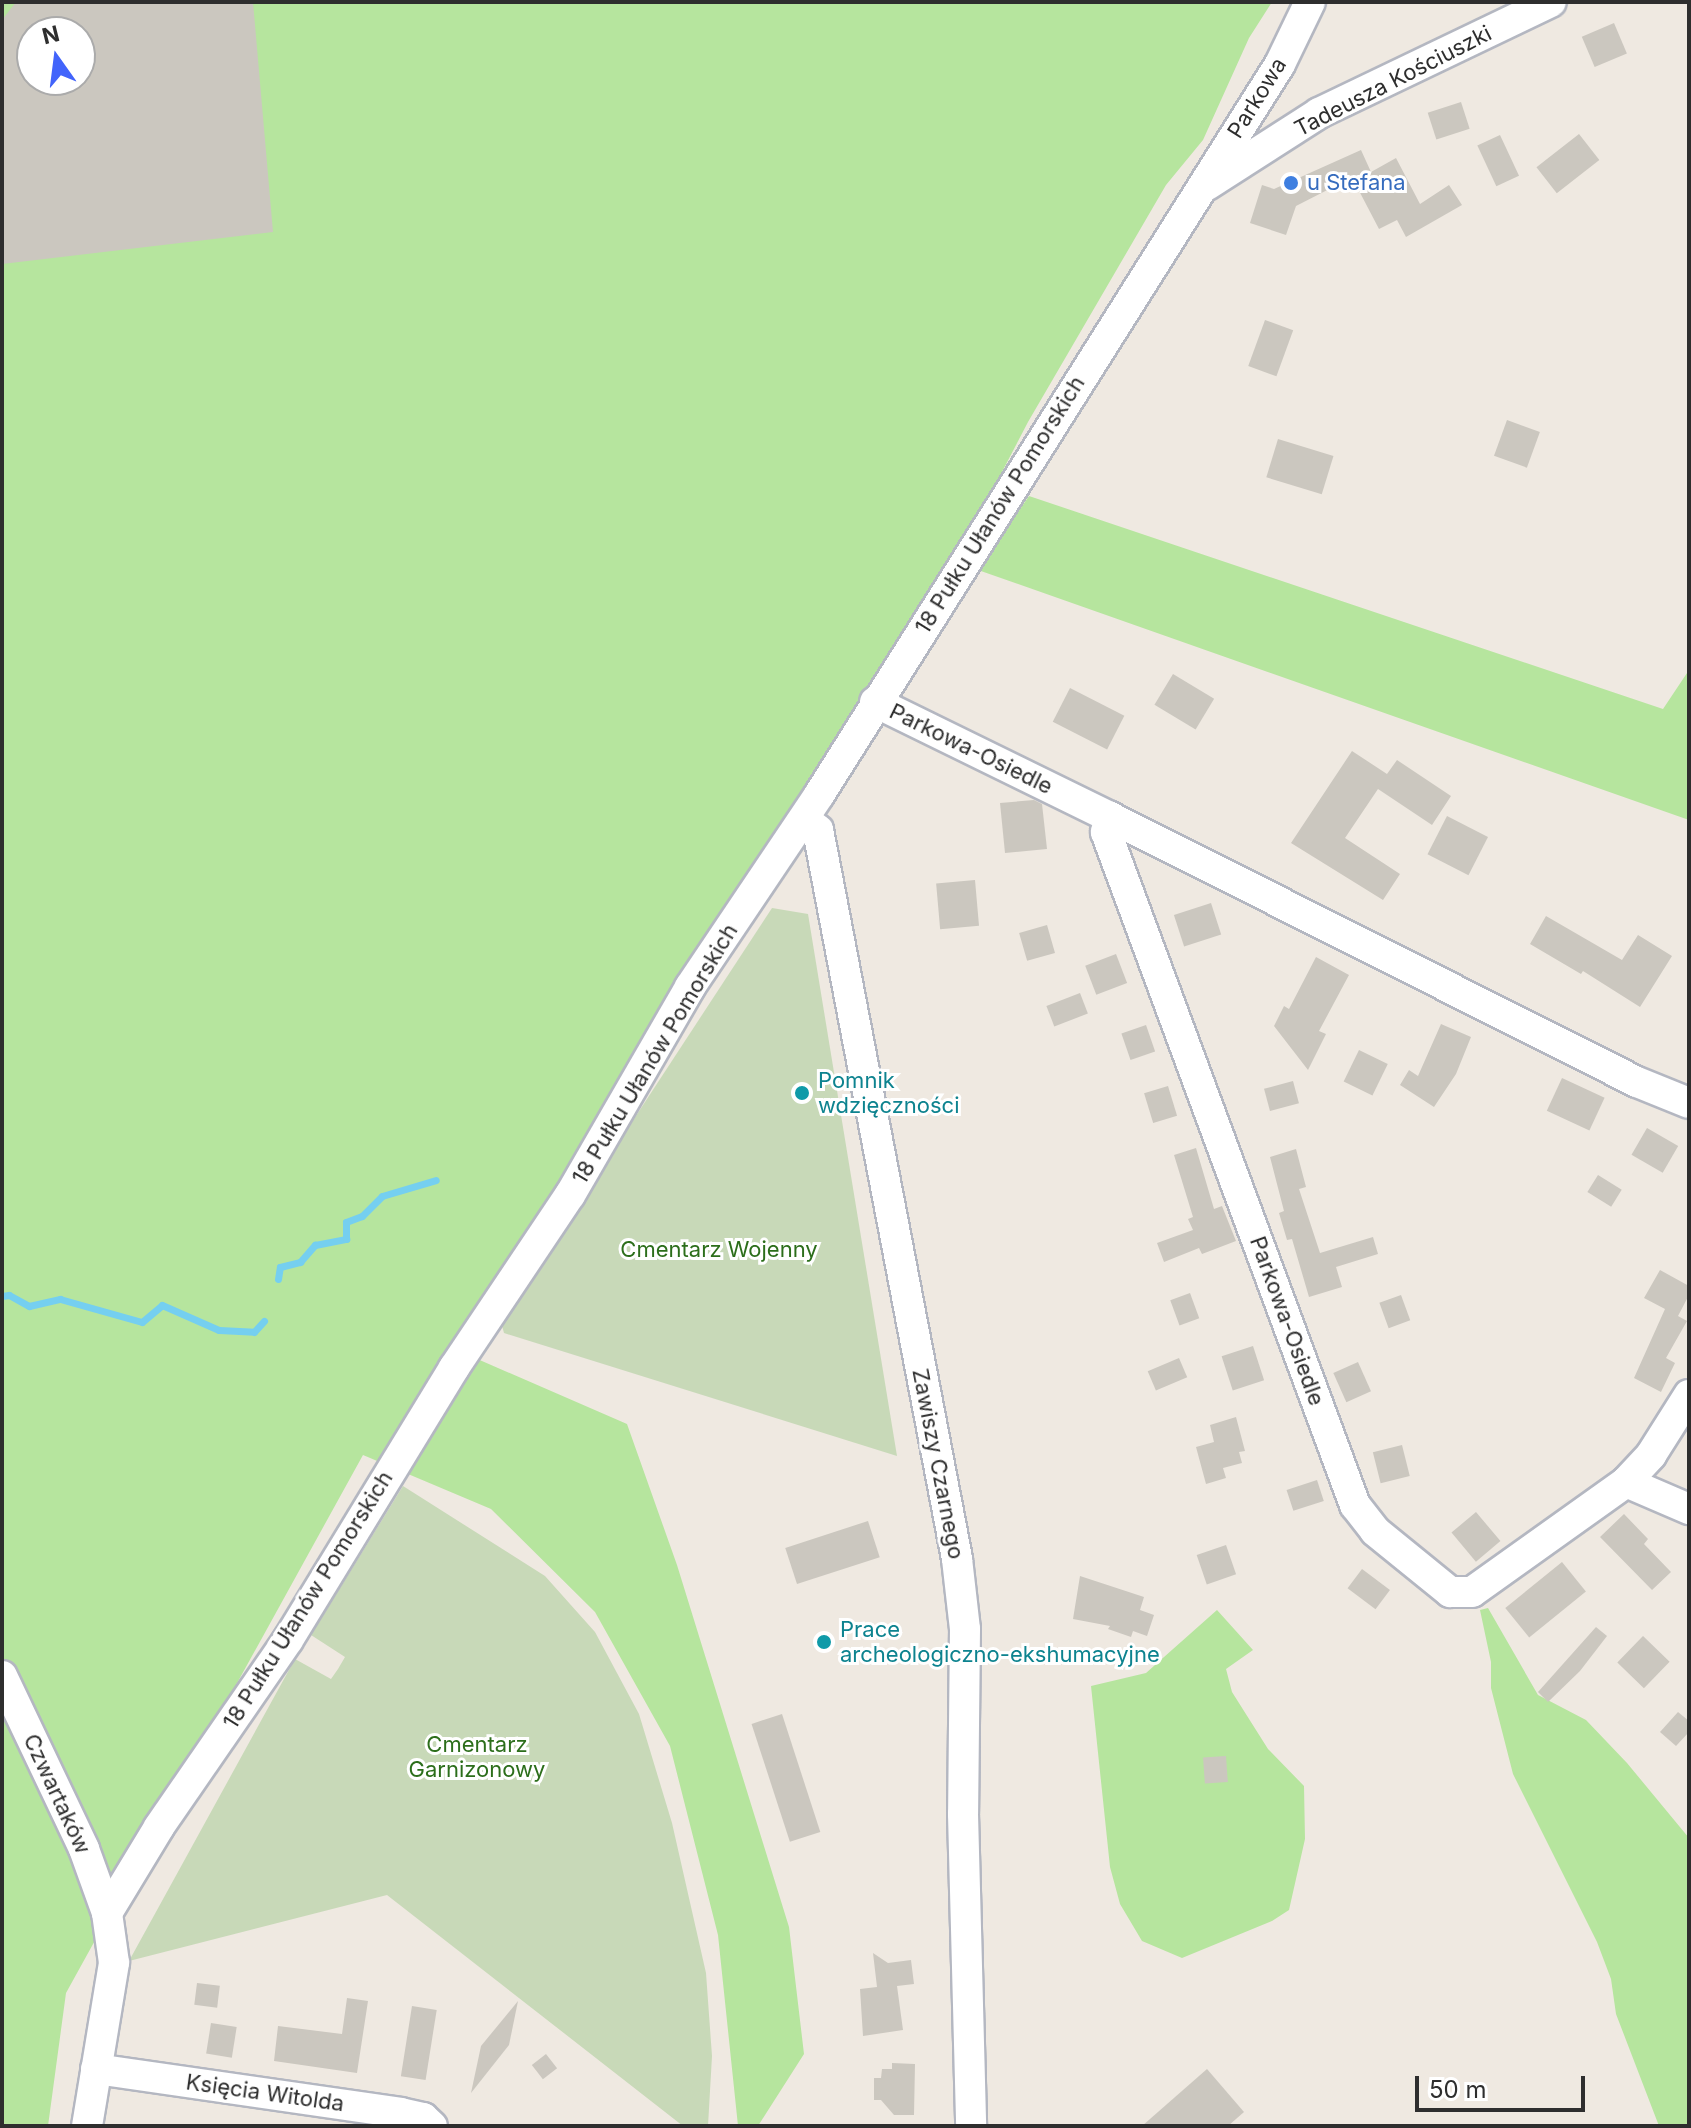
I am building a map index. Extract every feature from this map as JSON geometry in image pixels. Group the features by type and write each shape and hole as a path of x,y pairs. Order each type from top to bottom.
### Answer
{"street":[{"name":"Parkowa","path":"1198,191 1280,64 1310,2"},
{"name":"Tadeusza Kościuszki","path":"1198,191 1319,113 1551,2"},
{"name":"18 Pułku Ułanów Pomorskich","path":"107,1913 159,1827 288,1640 454,1368 570,1195 690,987 804,819 1198,191"},
{"name":"Parkowa-Osiedle","path":"875,702 1637,1082 1689,1103"},
{"name":"Parkowa-Osiedle","path":"1110,817 1106,832 1363,1518 1450,1592 1472,1592 1626,1482 1651,1455 1689,1395"},
{"name":"Zawiszy Czarnego","path":"804,819 818,830 957,1559 965,1629 963,1814 971,2126"},
{"path":"1626,1482 1689,1509"},
{"name":"Czwartaków","path":"2,1676 84,1849 107,1913 114,1963 87,2126"},
{"name":"Księcia Witolda","path":"96,2069 401,2113 423,2118 432,2126"}],"green space":[{"path":"2,2 1272,2 1249,38 1203,140 1166,185 1028,422 955,562 459,1351 627,1424 677,1565 789,1927 804,2054 758,2126 738,2126 718,1935 670,1746 595,1612 491,1509 363,1455 66,1993 48,2126 2,2126"},
{"path":"1029,496 1663,709 1689,670 1689,820 978,570"},
{"name":"Cmentarz Wojenny","path":"772,908 808,914 897,1456 504,1333 501,1322"},
{"name":"Cmentarz Garnizonowy","path":"403,1486 545,1576 595,1632 639,1714 672,1823 706,1973 712,2056 708,2126 683,2126 387,1895 129,1961 295,1659 331,1679 345,1657 311,1635"},
{"path":"1488,1608 1538,1695 1586,1720 1627,1763 1689,1838 1689,2126 1659,2126 1616,2014 1611,1979 1597,1942 1513,1774 1491,1688 1491,1662 1480,1610"},
{"path":"1217,1610 1253,1650 1226,1669 1232,1692 1268,1749 1304,1786 1305,1839 1289,1910 1272,1921 1182,1958 1142,1941 1120,1904 1110,1867 1091,1686 1146,1673"}],"building":[{"path":"16,2 253,2 273,232 2,264 2,20"},
{"path":"1614,23 1627,53 1595,67 1582,37"},
{"path":"1461,102 1470,129 1436,139 1428,113"},
{"path":"1579,134 1599,160 1557,193 1536,167"},
{"path":"1500,135 1519,176 1496,186 1477,146"},
{"path":"1361,150 1371,172 1396,158 1420,204 1449,185 1462,205 1406,237 1397,220 1379,229 1356,185 1347,190 1343,182 1296,206 1286,235 1250,223 1262,185 1274,189"},
{"path":"1265,320 1293,330 1276,376 1248,366"},
{"path":"1507,420 1540,432 1527,468 1494,456"},
{"path":"1278,439 1333,456 1322,494 1266,477"},
{"path":"1173,674 1214,699 1196,730 1154,705"},
{"path":"1070,688 1124,716 1107,750 1053,722"},
{"path":"1352,751 1387,774 1397,760 1451,796 1432,825 1378,789 1345,838 1400,874 1383,900 1291,843"},
{"path":"1034,800 1042,804 1047,849 1005,853 1000,803"},
{"path":"1447,816 1488,837 1468,875 1427,854"},
{"path":"975,880 979,926 940,929 936,883"},
{"path":"1211,903 1221,934 1184,946 1174,915"},
{"path":"1546,916 1622,960 1638,935 1672,956 1640,1007 1583,971 1581,974 1530,944"},
{"path":"1047,925 1055,953 1027,961 1019,933"},
{"path":"1116,954 1127,983 1096,995 1085,966"},
{"path":"1316,957 1349,975 1319,1031 1326,1034 1308,1070 1274,1026 1284,1006 1289,1009"},
{"path":"1080,993 1088,1014 1054,1026 1046,1006"},
{"path":"1441,1024 1471,1037 1456,1074 1434,1107 1400,1085 1409,1070 1418,1076"},
{"path":"1146,1025 1155,1051 1131,1060 1121,1033"},
{"path":"1359,1050 1388,1064 1372,1095 1344,1081"},
{"path":"1562,1078 1605,1098 1589,1130 1547,1111"},
{"path":"1293,1081 1299,1103 1270,1111 1264,1089"},
{"path":"1168,1086 1177,1116 1153,1123 1144,1093"},
{"path":"1647,1128 1678,1146 1663,1173 1632,1155"},
{"path":"1196,1148 1214,1209 1222,1206 1236,1241 1202,1254 1199,1248 1164,1262 1157,1243 1193,1230 1188,1219 1193,1217 1174,1155"},
{"path":"1296,1149 1306,1187 1299,1189 1320,1253 1373,1237 1378,1254 1336,1267 1342,1287 1309,1297 1292,1239 1287,1240 1279,1213 1284,1211 1270,1157"},
{"path":"1598,1175 1622,1190 1611,1207 1587,1192"},
{"path":"1660,1270 1689,1286 1689,1295 1678,1316 1687,1321 1666,1358 1675,1363 1661,1392 1634,1378 1665,1309 1644,1298"},
{"path":"1190,1293 1199,1318 1180,1326 1170,1300"},
{"path":"1401,1295 1410,1320 1389,1328 1379,1303"},
{"path":"1253,1346 1264,1380 1233,1390 1222,1356"},
{"path":"1179,1358 1187,1377 1156,1391 1148,1371"},
{"path":"1358,1362 1371,1391 1346,1402 1333,1373"},
{"path":"1236,1417 1245,1451 1239,1452 1242,1463 1223,1468 1226,1478 1206,1484 1196,1447 1214,1442 1210,1425"},
{"path":"1402,1445 1410,1476 1381,1483 1373,1452"},
{"path":"1317,1480 1324,1501 1293,1511 1287,1490"},
{"path":"1476,1512 1500,1541 1476,1562 1451,1533"},
{"path":"1624,1514 1648,1539 1644,1544 1671,1572 1652,1590 1600,1537"},
{"path":"868,1521 880,1557 797,1584 785,1548"},
{"path":"1226,1545 1236,1574 1207,1584 1197,1555"},
{"path":"1562,1562 1586,1592 1529,1637 1505,1608"},
{"path":"1362,1569 1390,1590 1376,1609 1348,1588"},
{"path":"1080,1576 1144,1597 1140,1610 1154,1615 1147,1636 1133,1631 1131,1637 1108,1629 1110,1626 1073,1619"},
{"path":"1596,1627 1607,1636 1580,1671 1548,1702 1538,1692"},
{"path":"1643,1636 1670,1662 1644,1688 1617,1663"},
{"path":"1678,1712 1689,1721 1689,1732 1676,1746 1660,1732"},
{"path":"782,1714 820,1832 790,1842 752,1724"},
{"path":"1226,1756 1228,1782 1205,1784 1203,1758"},
{"path":"873,1953 888,1963 911,1960 914,1984 897,1986 903,2030 863,2036 860,1989 877,1987"},
{"path":"197,1983 220,1986 217,2008 194,2005"},
{"path":"347,1998 368,2001 357,2073 274,2061 278,2026 342,2034"},
{"path":"518,2001 509,2045 471,2093 481,2046"},
{"path":"412,2006 437,2010 426,2080 401,2076"},
{"path":"211,2023 237,2027 232,2058 206,2054"},
{"path":"546,2054 557,2068 543,2079 532,2065"},
{"path":"892,2063 915,2064 914,2115 894,2115 881,2100 874,2100 874,2078 881,2078 882,2069 892,2069"},
{"path":"1207,2069 1244,2112 1228,2126 1142,2126"}],"waterway":[{"path":"278,1279 280,1267 300,1262 315,1245 346,1239 346,1222 362,1216 382,1196 436,1180"},
{"path":"2,1296 9,1295 29,1306 60,1299 142,1322 162,1305 219,1330 254,1332 264,1321"}],"place":[{"name":"u Stefana","path":"1291,183"},
{"name":"Pomnik wdzięczności","path":"802,1093"},
{"name":"Prace archeologiczno-ekshumacyjne","path":"824,1642"}]}
